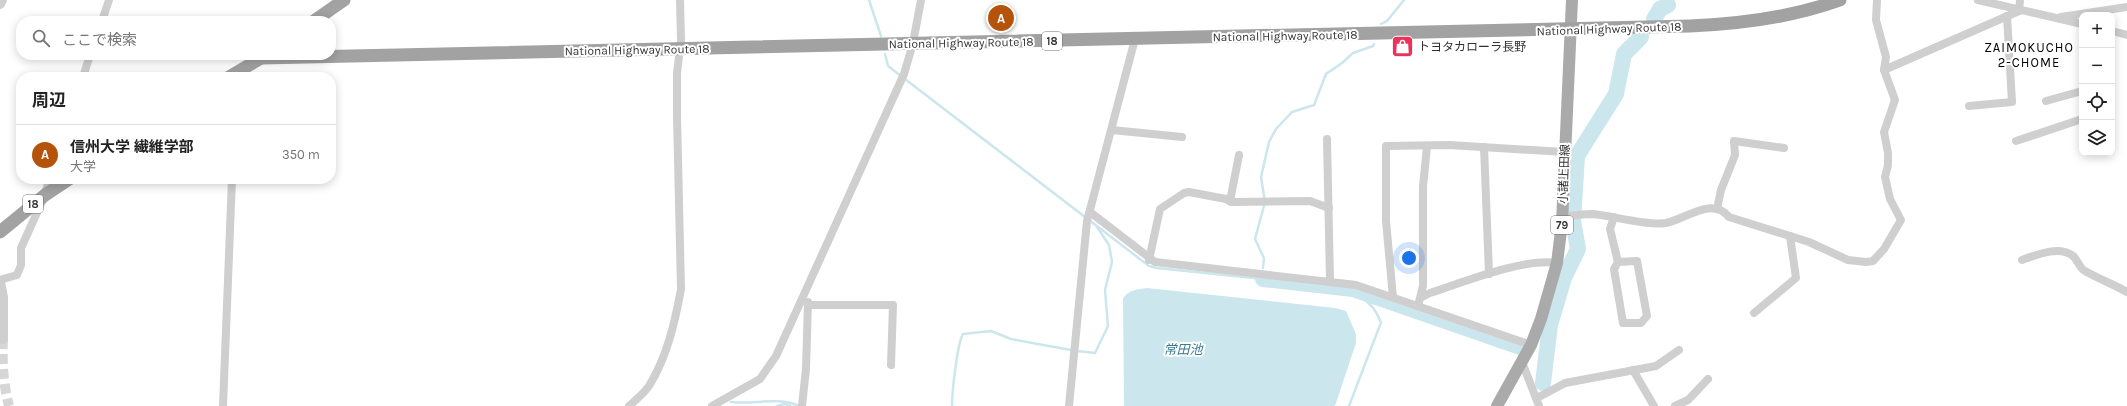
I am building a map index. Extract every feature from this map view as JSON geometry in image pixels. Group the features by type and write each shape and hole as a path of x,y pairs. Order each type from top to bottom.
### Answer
{"highway":[{"path":"321,16 344,0"},
{"name":"National Highway Route 18","path":"336,56 1570,30 1724,24 1822,7 1840,0"},
{"name":"National Highway Route 18","path":"239,72 259,60"},
{"name":"18","path":"0,232 45,195 62,184"}],"main road":[{"name":"小諸上田線","path":"1497,406 1531,345 1541,319 1557,264 1562,216 1572,0"}],"street":[{"path":"0,4 2,0"},
{"path":"104,16 109,0"},
{"path":"629,406 648,386 665,352 681,289 677,116 677,73 681,49 680,0"},
{"path":"712,406 747,388 760,379 776,356 902,76 913,44 921,0"},
{"path":"1562,216 1592,214 1614,218 1666,223 1699,210 1717,209 1724,212 1728,217 1809,242 1848,260 1866,262 1873,261 1884,249 1901,220 1888,192 1885,177 1888,165 1884,132 1895,100 1884,70 1886,57 1876,20 1877,0"},
{"path":"1978,0 2019,11 2058,17 2079,23"},
{"path":"2019,11 2020,0"},
{"path":"2058,17 2127,7"},
{"path":"1884,70 2019,11"},
{"path":"1969,106 2012,102 2007,16"},
{"path":"2115,32 2127,35"},
{"path":"1069,406 1088,216 1135,39"},
{"path":"85,72 88,60"},
{"path":"2046,101 2079,92"},
{"path":"2016,141 2079,120"},
{"path":"1112,130 1182,137"},
{"path":"1327,139 1330,281"},
{"path":"1717,209 1721,190 1735,155 1734,141 1784,148"},
{"path":"1393,297 1386,221 1385,148 1390,145 1427,147 1484,147 1565,152"},
{"path":"1418,306 1422,297 1424,286 1423,186 1427,147"},
{"path":"1484,147 1489,274"},
{"path":"1230,201 1239,155"},
{"path":"3,339 3,297 0,281 17,275 20,269 22,248 45,195 48,184"},
{"path":"223,406 232,184"},
{"path":"1149,260 1161,208 1188,192 1230,201 1310,201 1329,208"},
{"path":"1088,216 1149,260 1159,263 1330,281 1360,286 1531,345"},
{"path":"1614,218 1610,229 1618,262 1614,269 1623,323 1640,323 1647,316 1637,261 1618,262"},
{"path":"1754,313 1796,278 1790,236"},
{"path":"2022,260 2042,253 2059,251 2073,256 2083,270 2112,283 2127,292"},
{"path":"1422,297 1430,292 1489,274 1540,262 1557,264"},
{"path":"802,406 810,305 805,294"},
{"path":"810,305 893,305 891,365"},
{"path":"1522,362 1538,402 1565,383 1656,366 1679,350"},
{"path":"1633,370 1654,406"},
{"path":"1675,406 1688,400 1708,379"}],"water":[{"name":"常田池","path":"1147,288 1335,308 1346,311 1356,334 1356,343 1335,406 1124,406 1123,299 1130,292"}],"waterway":[{"path":"869,0 881,36"},
{"path":"1381,24 1387,21 1404,0"},
{"path":"1654,19 1660,9 1668,5"},
{"path":"1543,383 1550,325 1564,278 1578,249 1573,221 1577,156 1616,94 1624,54 1641,37"},
{"path":"1263,268 1264,258 1255,239 1265,202 1261,177 1269,142 1276,129 1292,112 1314,105 1326,74 1353,53 1373,46 1374,44"},
{"path":"885,54 888,66 1149,266 1263,279"},
{"path":"1077,351 1095,353 1108,326 1105,290 1112,262 1109,245 1097,227"},
{"path":"1263,279 1353,289 1523,348"},
{"path":"1341,288 1360,297 1370,304 1378,315 1381,323"},
{"path":"1349,406 1380,325"},
{"path":"952,406 957,358 963,334 991,331 1011,339 1071,350"},
{"path":"731,402 774,401 791,403 799,406"},
{"path":"777,406 785,404 790,406"}],"tunnel":[{"path":"3,339 3,372 9,406"}],"place":[{"name":"信州大学 繊維学部","path":"1001,18"},
{"name":"トヨタカローラ長野","path":"1402,47"}],"district":[{"name":"ZAIMOKUCHO 2-CHOME","path":"2029,54"}]}
